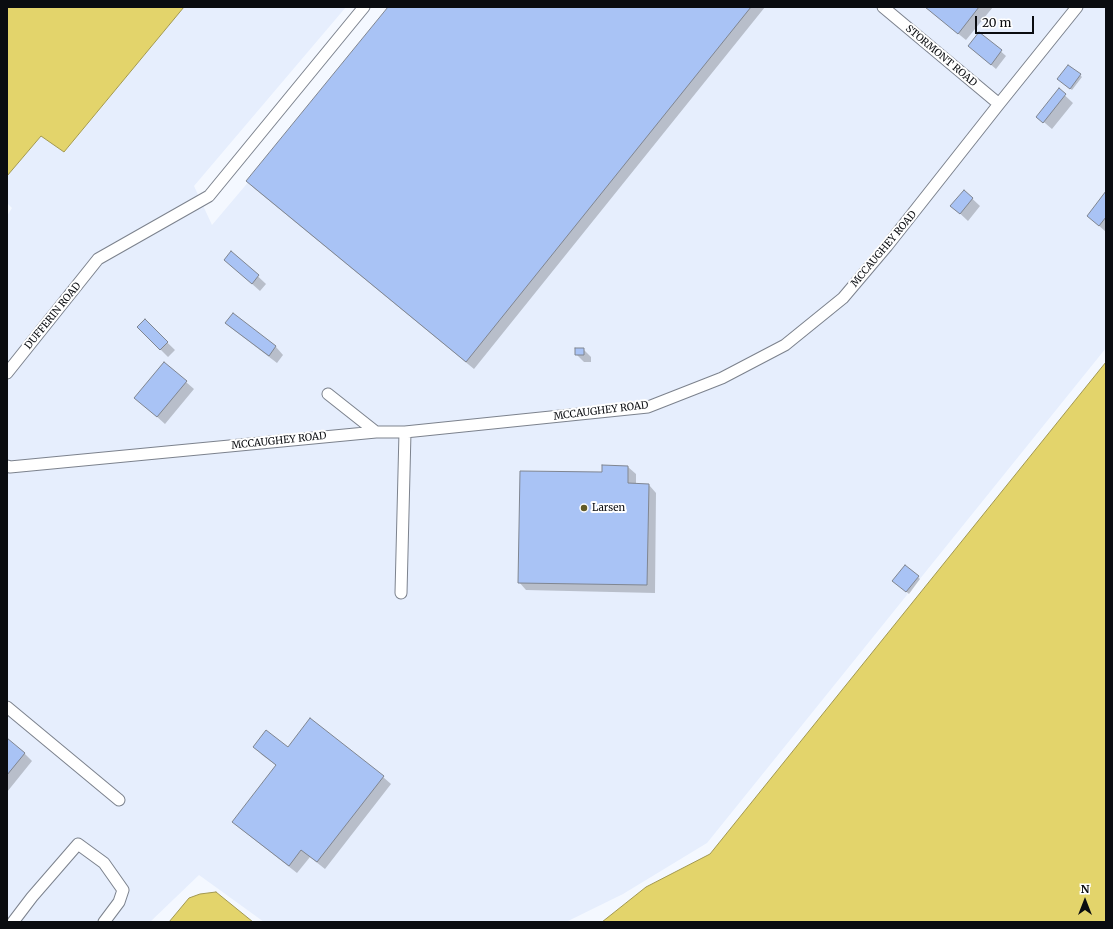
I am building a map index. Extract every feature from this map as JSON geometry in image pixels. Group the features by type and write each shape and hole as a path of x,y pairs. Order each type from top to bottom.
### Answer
{"lane":[{"name":"DUFFERIN ROAD","path":"7,373 98,259 210,196 364,7"},
{"name":"STORMONT ROAD","path":"883,7 999,104"},
{"name":"MCCAUGHEY ROAD","path":"7,466 10,467 376,432 405,432 648,407 722,378 785,345 842,298 888,246 1077,7"},
{"path":"328,394 376,432"},
{"path":"401,594 405,432"},
{"path":"7,707 119,800"},
{"path":"13,922 78,844 104,863 123,890 119,902 104,922"}],"shaded area":[{"path":"7,7 184,7 64,152 41,136 7,176"},
{"path":"184,7 346,7 194,186 212,225 396,7 1106,7 1106,348 707,843 623,894 566,922 264,922 199,875 150,922 7,922 7,216 12,208 7,203 7,176 41,136 65,152"},
{"path":"1106,362 1106,922 602,922 646,887 710,854"},
{"path":"216,892 253,922 169,922 189,898 200,894"}],"building":[{"path":"388,7 751,7 466,362 246,181"},
{"path":"925,7 979,7 958,34"},
{"path":"979,32 1002,50 991,65 968,46"},
{"path":"1068,65 1081,74 1070,89 1057,79"},
{"path":"1059,88 1066,94 1043,123 1036,117"},
{"path":"964,190 973,198 960,214 950,206"},
{"path":"1106,191 1106,217 1099,226 1087,216"},
{"path":"231,251 259,275 252,284 224,260"},
{"path":"233,313 276,346 269,356 225,323"},
{"path":"145,319 168,342 160,350 137,327"},
{"path":"575,348 584,348 584,355 575,355"},
{"path":"164,362 187,381 157,417 134,398"},
{"name":"Larsen","path":"602,465 628,466 628,483 649,484 647,585 518,583 520,471 602,472"},
{"path":"905,565 919,576 906,592 892,581"},
{"path":"310,718 384,776 317,862 301,850 289,866 232,822 276,765 253,747 266,730 288,747"},
{"path":"7,738 25,753 7,775"}],"place":[{"name":"Larsen","path":"584,508"}]}
